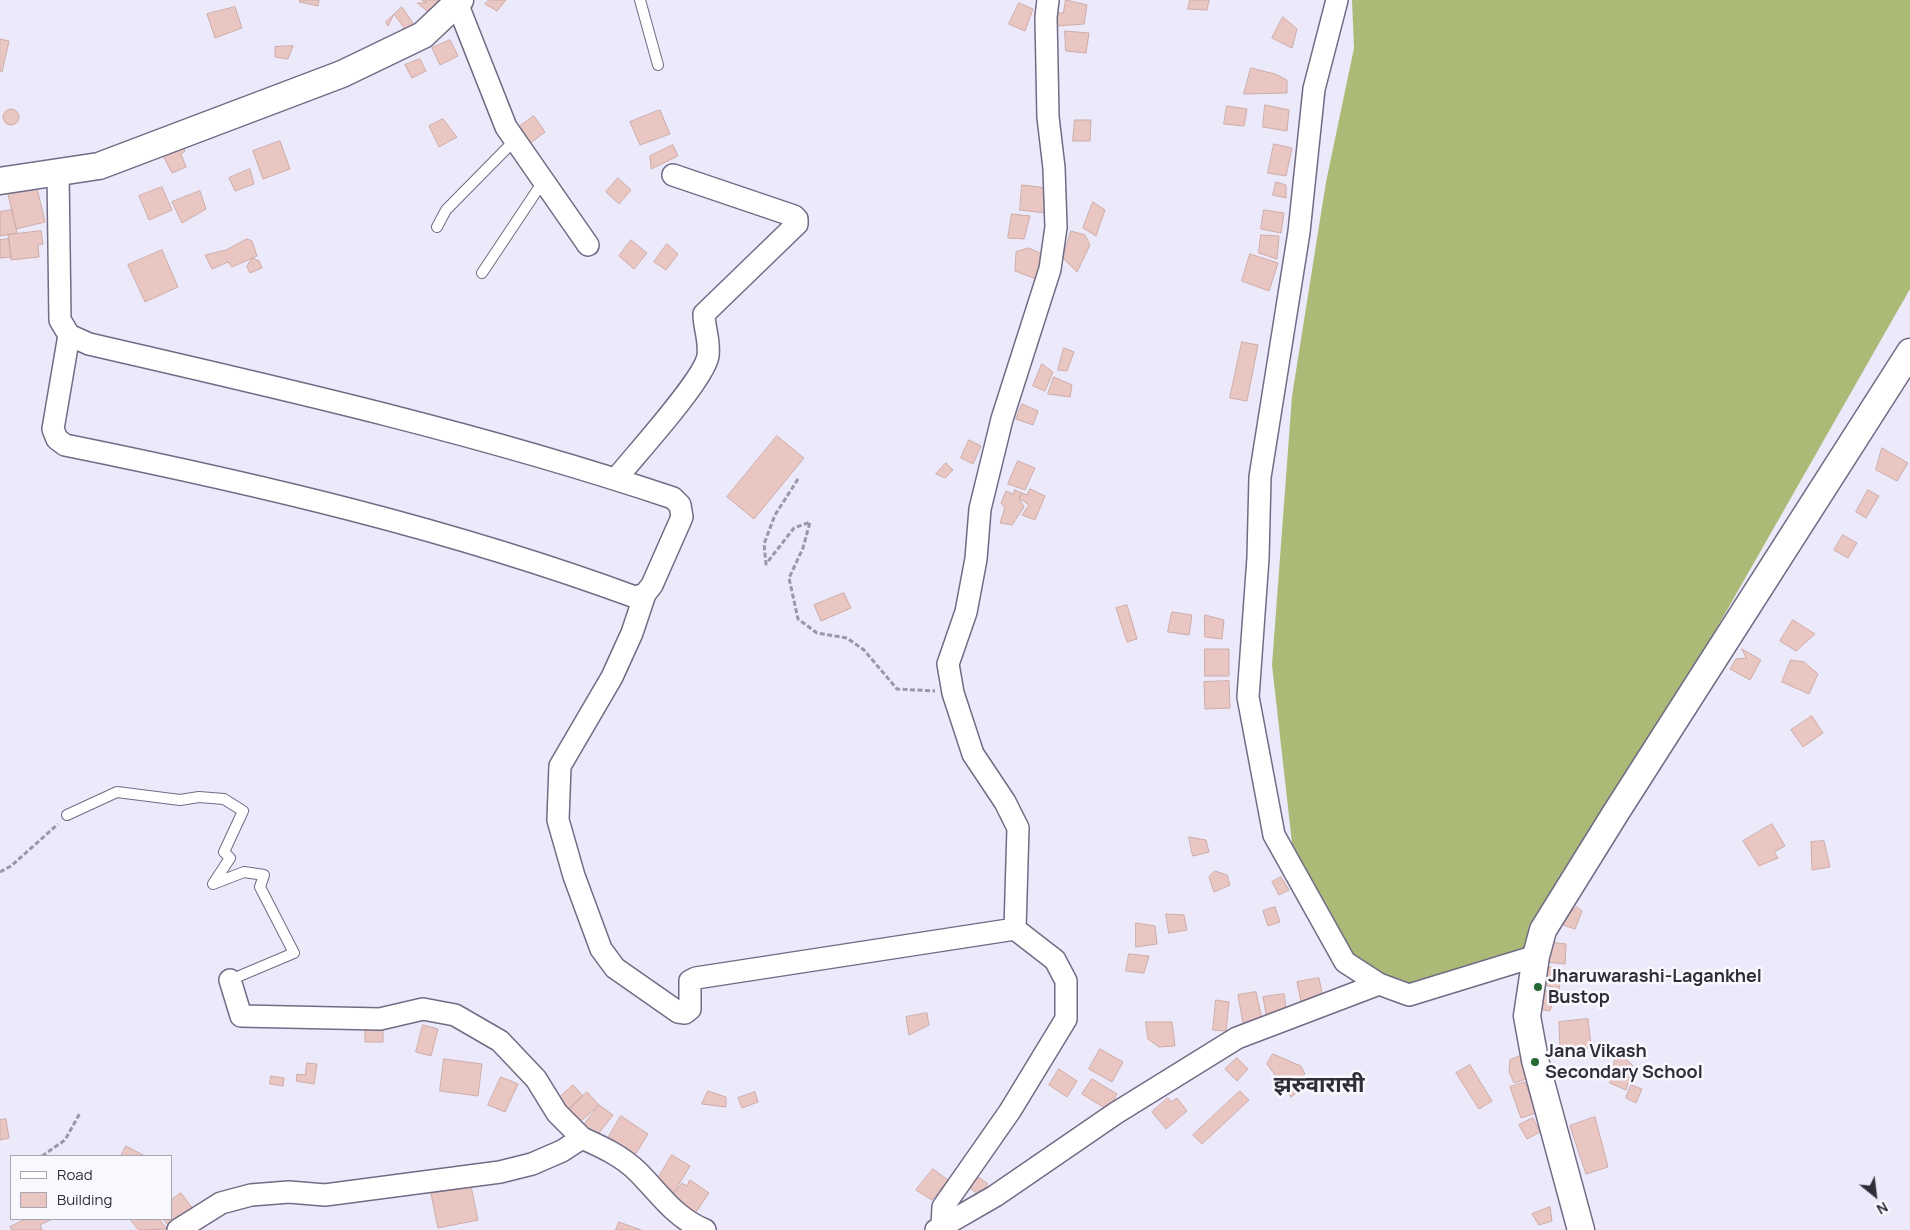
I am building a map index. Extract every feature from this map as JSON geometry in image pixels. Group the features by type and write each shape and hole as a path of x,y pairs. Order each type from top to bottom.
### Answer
{"street":[{"path":"1015,929 1018,828 1005,802 973,754 953,692 948,664 966,612 976,559 980,509 988,471 1002,419 1050,269 1056,227 1054,168 1048,117 1046,18 1048,0"},
{"path":"1337,0 1314,89 1299,232 1260,477 1258,558 1248,697 1274,835 1345,962 1379,984 1409,995 1536,956"},
{"path":"0,181 99,166 342,74 423,35 458,2 506,127 588,245"},
{"path":"58,172 60,320 69,335 89,344 326,398 616,479 673,498 680,505 682,517 652,585 645,594 632,633 612,677 560,766 558,820 574,876 601,950 615,968 678,1012 685,1013 690,1008 690,981 696,978 1015,929 1055,960 1066,982 1066,1020 1010,1111 943,1207 939,1227"},
{"path":"616,479 697,379 708,358 709,339 704,314 797,224 794,216 673,175"},
{"path":"69,335 53,430 57,439 65,445 314,498 555,567 635,597 645,594"},
{"path":"1581,1230 1535,1062 1527,1016 1536,956 1544,930 1610,822 1910,352"},
{"path":"230,980 241,1016 380,1019 423,1009 455,1016 500,1040 536,1079 557,1113 582,1138 613,1153 638,1171 668,1206 690,1224 705,1230"},
{"path":"939,1227 995,1196 1116,1113 1237,1038 1379,984"},
{"path":"178,1230 222,1203 252,1195 289,1192 325,1195 500,1172 532,1164 562,1151 582,1138"}],"lane":[{"path":"640,0 658,65"},
{"path":"437,227 446,210 515,140"},
{"path":"482,273 544,180"},
{"path":"67,815 117,792 180,800 199,797 224,799 243,811 224,852 230,858 213,884 244,872 264,875 260,887 294,953 230,980"}],"path":[{"path":"798,479 776,515 764,544 766,564 794,528 810,522 803,548 790,578 798,619 817,632 847,638 864,650 897,689 953,692"},
{"path":"0,872 11,866 67,815"},
{"path":"44,1155 66,1140 80,1113"}],"green space":[{"path":"1352,0 1910,0 1910,289 1527,961 1414,992 1357,971 1292,843 1272,665 1292,396 1326,182 1354,48"}],"building":[{"path":"300,0 319,0 318,6 300,2"},
{"path":"422,0 447,0 435,17 417,3 426,3"},
{"path":"489,0 506,0 497,11 485,4"},
{"path":"1066,0 1087,5 1084,24 1057,26 1057,13 1063,13"},
{"path":"1190,0 1209,0 1207,10 1188,9"},
{"path":"1019,3 1033,9 1025,31 1009,24"},
{"path":"235,7 242,28 215,38 207,14"},
{"path":"402,7 417,29 394,36 404,28 394,14"},
{"path":"394,15 388,26 386,22"},
{"path":"1283,17 1297,29 1292,48 1272,38"},
{"path":"1065,31 1089,33 1086,53 1066,51"},
{"path":"0,39 9,41 2,72 0,71"},
{"path":"450,40 458,56 440,65 432,48"},
{"path":"293,46 288,59 275,57 275,47"},
{"path":"420,59 426,71 412,78 405,65"},
{"path":"1251,68 1275,74 1287,80 1287,93 1244,94"},
{"path":"1265,105 1289,110 1287,131 1263,127"},
{"path":"1227,106 1247,109 1244,126 1224,124"},
{"path":"8,109 14,109 19,114 17,123 8,125 3,120 3,114"},
{"path":"660,110 670,134 640,145 630,122"},
{"path":"534,116 545,132 528,145 516,129"},
{"path":"443,119 457,137 439,147 429,126"},
{"path":"1075,120 1091,120 1090,141 1073,141"},
{"path":"280,141 290,169 263,179 253,151"},
{"path":"180,142 185,151 181,154 186,167 172,173 160,150"},
{"path":"1274,144 1292,148 1286,176 1268,173"},
{"path":"673,145 678,156 651,169 650,156"},
{"path":"250,169 254,184 235,191 229,178"},
{"path":"618,178 631,190 619,204 606,192"},
{"path":"1276,182 1286,185 1286,198 1273,195"},
{"path":"1022,185 1048,188 1045,213 1020,210"},
{"path":"162,187 172,210 149,220 139,196"},
{"path":"37,188 45,222 16,229 8,194"},
{"path":"200,191 206,209 182,223 172,202"},
{"path":"1093,202 1105,210 1096,236 1083,228"},
{"path":"12,210 17,233 0,236 0,212"},
{"path":"1264,210 1284,213 1281,233 1261,229"},
{"path":"1012,214 1030,216 1024,239 1008,238"},
{"path":"41,231 43,244 38,245 39,257 11,260 8,235"},
{"path":"1071,231 1085,235 1090,245 1077,272 1063,258"},
{"path":"1261,235 1279,236 1277,259 1259,253"},
{"path":"9,239 11,257 0,258 0,240"},
{"path":"247,239 252,241 257,256 232,267 228,262 212,269 205,255 226,250"},
{"path":"631,240 647,253 634,269 619,256"},
{"path":"667,244 678,254 666,270 654,262"},
{"path":"1029,248 1044,255 1036,279 1015,271 1016,252"},
{"path":"162,250 178,287 145,302 128,265"},
{"path":"1250,254 1278,263 1269,291 1242,281"},
{"path":"252,258 259,261 262,268 250,273 247,267"},
{"path":"1242,342 1258,345 1247,401 1230,398"},
{"path":"1064,348 1074,352 1067,371 1058,370"},
{"path":"1042,364 1053,372 1045,391 1033,386"},
{"path":"1054,377 1072,385 1070,397 1048,394"},
{"path":"1022,404 1038,411 1033,425 1016,419"},
{"path":"777,436 804,458 754,519 727,497"},
{"path":"969,440 981,446 973,464 961,458"},
{"path":"1882,448 1908,463 1897,481 1876,470"},
{"path":"1018,461 1035,468 1025,490 1008,484"},
{"path":"946,463 953,470 945,478 936,474"},
{"path":"1030,489 1045,496 1035,520 1022,515 1029,505 1019,498 1022,493 1027,495"},
{"path":"1015,490 1022,493 1019,498 1024,507 1012,525 1000,523 1005,508 1001,503 1006,491 1013,494"},
{"path":"1868,490 1879,496 1866,518 1856,512"},
{"path":"1843,535 1857,543 1848,558 1834,550"},
{"path":"844,593 851,608 821,621 814,605"},
{"path":"1127,605 1137,639 1127,642 1116,608"},
{"path":"1172,612 1192,615 1189,635 1168,632"},
{"path":"1205,615 1224,620 1222,639 1205,637"},
{"path":"1793,620 1815,634 1796,651 1780,641"},
{"path":"1205,649 1229,649 1229,676 1205,676"},
{"path":"1742,649 1761,660 1750,680 1730,669 1736,659 1746,658"},
{"path":"1791,660 1804,662 1818,674 1809,694 1782,682"},
{"path":"1229,681 1230,708 1205,709 1204,682"},
{"path":"1812,716 1823,733 1803,747 1791,730"},
{"path":"1772,824 1785,846 1774,852 1778,858 1759,866 1743,841"},
{"path":"1189,837 1206,840 1209,852 1193,856"},
{"path":"1824,841 1830,867 1812,870 1811,842"},
{"path":"1215,871 1227,875 1230,885 1214,892 1209,877"},
{"path":"1281,877 1289,890 1279,895 1272,882"},
{"path":"1275,907 1280,922 1268,926 1263,911"},
{"path":"1577,907 1582,911 1575,929 1558,923"},
{"path":"1166,914 1184,915 1187,930 1169,933"},
{"path":"1136,923 1155,926 1157,944 1136,947"},
{"path":"1550,942 1566,944 1565,964 1546,962"},
{"path":"1129,954 1149,956 1144,973 1126,971"},
{"path":"1542,966 1563,969 1559,989 1541,984"},
{"path":"1319,978 1324,1002 1302,1007 1297,982"},
{"path":"1538,987 1556,994 1550,1011 1531,1008"},
{"path":"1256,992 1262,1019 1243,1023 1238,995"},
{"path":"1284,994 1287,1015 1267,1019 1263,997"},
{"path":"1216,1000 1229,1002 1226,1031 1213,1030"},
{"path":"927,1013 929,1025 909,1035 906,1017"},
{"path":"1588,1019 1591,1045 1581,1056 1571,1056 1569,1051 1560,1051 1559,1022"},
{"path":"1146,1022 1172,1022 1175,1046 1159,1047 1148,1039"},
{"path":"383,1023 383,1042 365,1042 365,1024"},
{"path":"423,1025 438,1029 431,1056 416,1052"},
{"path":"1100,1049 1123,1062 1112,1082 1089,1069"},
{"path":"1617,1050 1633,1066 1626,1090 1610,1083"},
{"path":"1273,1054 1301,1066 1305,1074 1301,1077 1307,1085 1291,1097 1267,1064"},
{"path":"1520,1056 1529,1078 1514,1083 1509,1072 1510,1060"},
{"path":"1237,1058 1248,1069 1237,1081 1225,1069"},
{"path":"444,1059 482,1064 478,1096 440,1091"},
{"path":"307,1063 317,1064 314,1084 296,1081 297,1074 305,1075"},
{"path":"1470,1065 1492,1101 1479,1109 1456,1073"},
{"path":"1059,1069 1077,1081 1067,1097 1049,1085"},
{"path":"271,1076 284,1078 283,1086 270,1084"},
{"path":"501,1077 518,1084 505,1112 488,1105"},
{"path":"1092,1079 1117,1094 1108,1110 1082,1094"},
{"path":"1525,1082 1536,1113 1521,1118 1510,1087"},
{"path":"573,1085 583,1096 568,1110 558,1099"},
{"path":"1631,1085 1642,1089 1636,1103 1626,1098"},
{"path":"708,1091 726,1097 726,1107 702,1104"},
{"path":"1240,1091 1249,1100 1202,1144 1193,1135"},
{"path":"587,1092 599,1105 580,1122 568,1110"},
{"path":"755,1092 758,1102 742,1108 738,1098"},
{"path":"1168,1098 1171,1102 1177,1098 1187,1111 1166,1129 1152,1112"},
{"path":"599,1105 613,1115 595,1138 582,1127"},
{"path":"621,1116 648,1134 635,1155 608,1138"},
{"path":"1595,1117 1608,1167 1586,1174 1570,1126"},
{"path":"1533,1118 1540,1132 1527,1139 1519,1125"},
{"path":"6,1119 9,1138 0,1140 0,1120"},
{"path":"126,1146 143,1155 122,1155"},
{"path":"672,1155 690,1166 673,1194 655,1183"},
{"path":"933,1169 948,1180 932,1200 916,1190"},
{"path":"974,1174 988,1184 979,1195 966,1185"},
{"path":"690,1180 709,1193 694,1215 670,1200 682,1183 687,1186"},
{"path":"471,1186 478,1220 438,1228 431,1194"},
{"path":"181,1193 197,1214 172,1230 164,1220 172,1220 172,1199"},
{"path":"1550,1207 1552,1221 1539,1225 1532,1214"},
{"path":"24,1220 50,1220 40,1225 42,1230 12,1230 10,1227"},
{"path":"131,1220 160,1220 167,1229 139,1230"},
{"path":"619,1222 641,1230 616,1230"}],"place":[{"name":"Jharuwarashi-Lagankhel Bustop","path":"1538,987"},
{"name":"Jana Vikash Secondary School","path":"1535,1062"}],"district":[{"name":"झरुवारासी","path":"1319,1086"}]}
